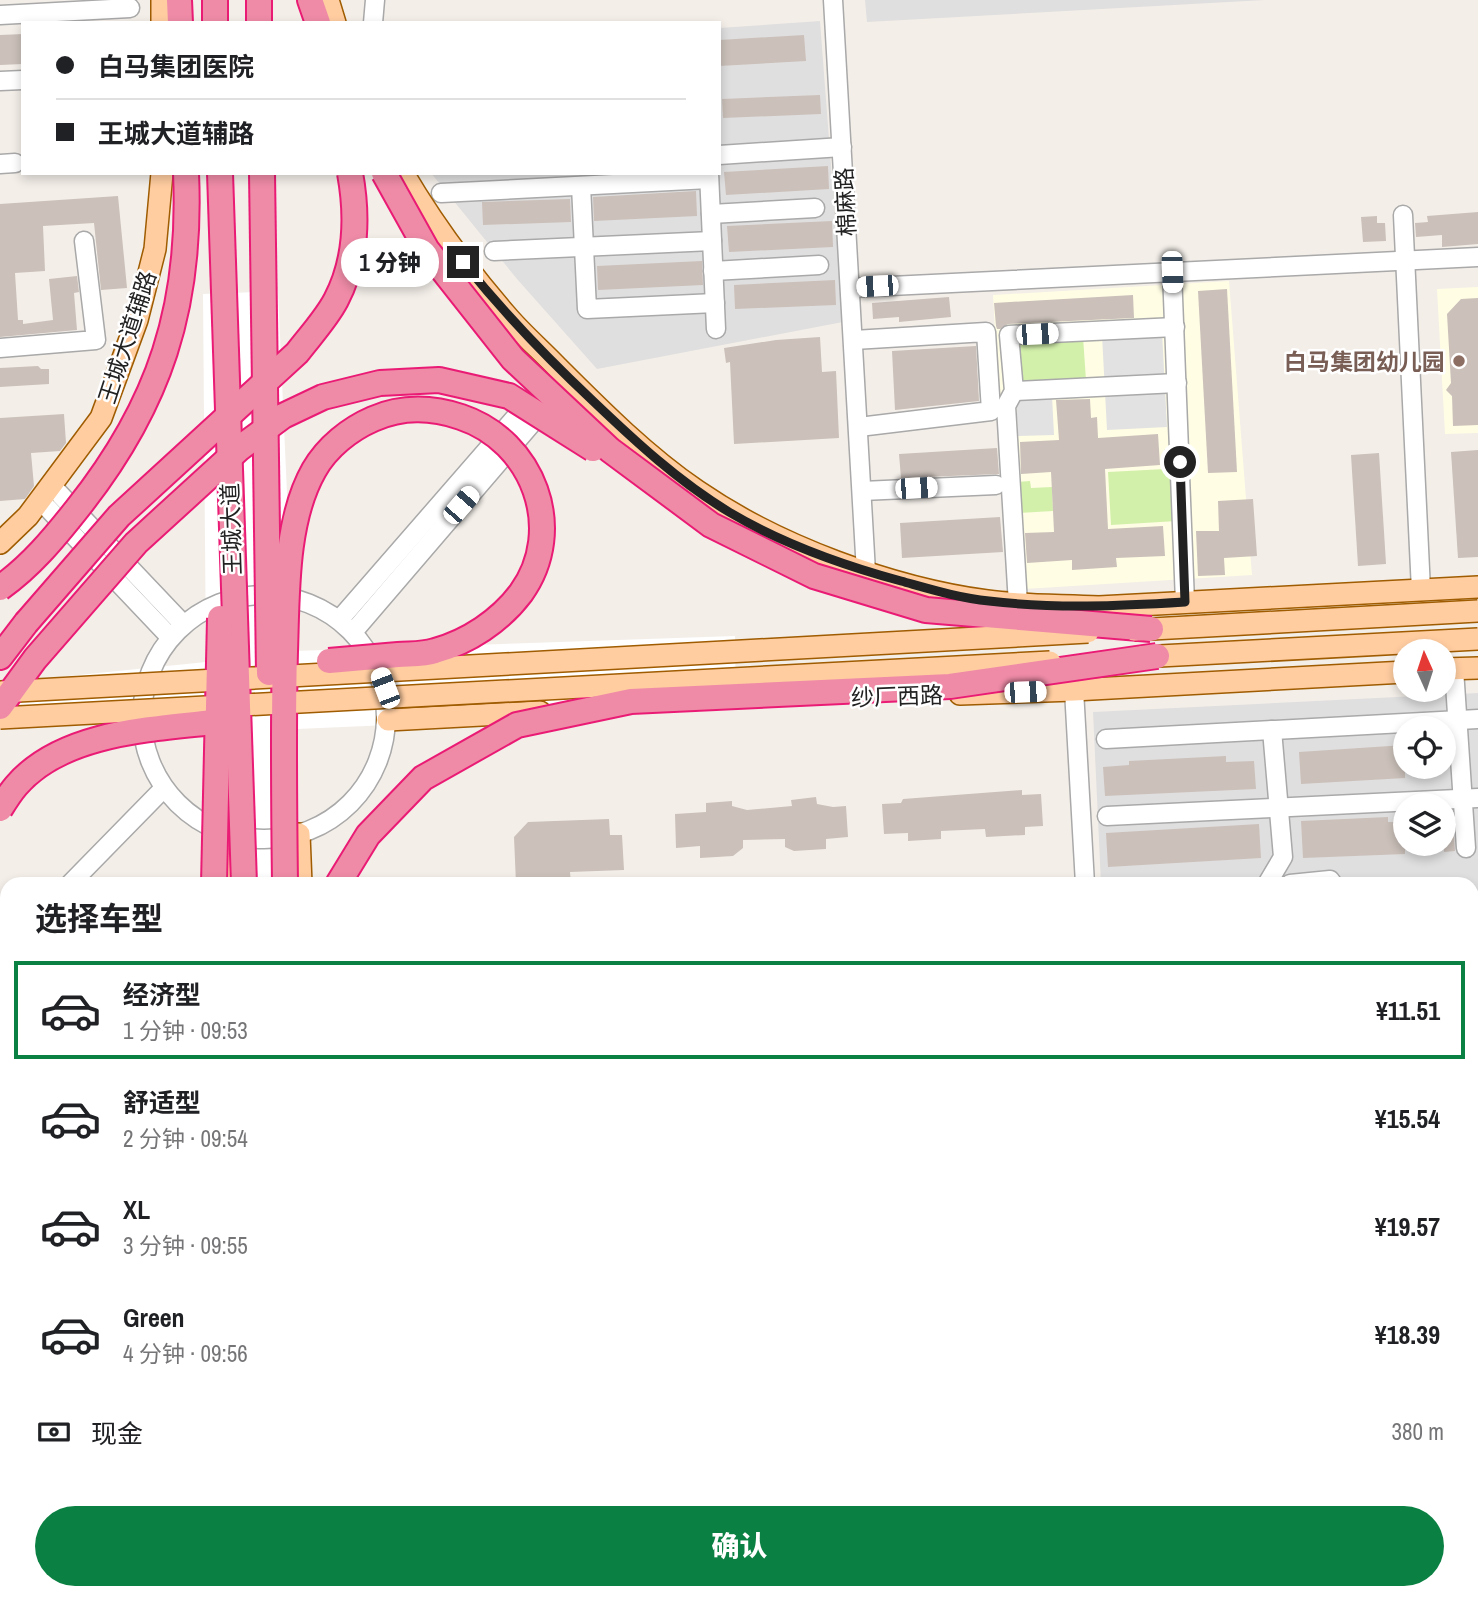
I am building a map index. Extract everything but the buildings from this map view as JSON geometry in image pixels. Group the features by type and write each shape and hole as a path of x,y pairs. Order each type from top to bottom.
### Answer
{"highway":[{"path":"179,0 180,21"},
{"path":"215,0 215,21"},
{"path":"259,0 259,21"},
{"path":"309,0 315,21"},
{"path":"0,588 46,548 96,485 130,435 154,384 172,332 180,290 186,242 186,175"},
{"name":"王城大道","path":"220,175 244,877"},
{"name":"王城大道","path":"262,175 269,688 276,877"},
{"path":"0,657 118,516 297,353 317,328 335,301 345,277 354,241 356,206 350,175"},
{"path":"385,175 427,250 513,359 610,450 711,525"},
{"path":"0,707 35,659 136,544 240,448 283,416 323,397 380,383 439,380 509,396 711,525 814,576 926,610 1152,629"},
{"path":"285,877 283,746 288,565 304,494 314,469 338,440 359,425 388,413 418,408 435,409 473,421 506,443 531,477 539,495 540,541 536,561 522,592 492,623 463,641 433,652 329,661"},
{"path":"214,877 218,655 230,509"},
{"path":"342,877 368,835 423,778 517,725 631,701 950,687 1157,656"},
{"path":"0,809 17,785 41,765 74,747 108,736 214,722"}],"main road":[{"path":"162,0 162,21"},
{"path":"328,0 334,21"},
{"name":"王城大道辅路","path":"46,493 101,418 137,320 155,249 162,175"},
{"path":"404,175 428,216 507,317 658,462 730,512 804,548 866,572 961,596 1018,604 1099,607 1478,587"},
{"path":"0,543 46,493"},
{"path":"0,692 1478,611"},
{"path":"0,718 1478,639"},
{"path":"53,689 329,661"},
{"path":"1456,669 1478,668"},
{"name":"纱厂西路","path":"388,720 865,697 1074,690 1393,672"},
{"path":"214,722 564,688"},
{"path":"225,833 228,877"},
{"path":"299,834 301,877"}],"street":[{"path":"373,21 375,0"},
{"name":"棉麻路","path":"833,0 866,572"},
{"path":"0,15 130,10"},
{"path":"0,81 21,80"},
{"path":"721,155 842,147"},
{"path":"441,193 709,176 716,329"},
{"path":"581,186 587,309 715,303"},
{"path":"711,214 815,208"},
{"path":"1404,215 1421,590"},
{"path":"0,348 96,340 84,241"},
{"path":"494,251 712,241"},
{"path":"850,288 1478,257"},
{"path":"713,271 819,265"},
{"path":"1172,272 1185,602"},
{"path":"1018,604 1006,406 1014,391 1009,335 1175,327"},
{"path":"854,340 986,332 991,411 859,427"},
{"path":"340,619 564,374"},
{"path":"354,631 564,374"},
{"path":"1014,391 1177,383"},
{"path":"862,491 996,485"},
{"path":"46,493 183,624"},
{"path":"46,493 170,637"},
{"path":"260,594 302,599 340,619 354,631 373,658 385,688 388,720 381,758 362,792 334,818 299,834 262,839 225,833 191,816 164,788 148,759 141,728 143,695 152,664 170,637 183,624 219,602 260,594"},
{"path":"1074,690 1085,877"},
{"path":"1455,702 1470,798 1466,848"},
{"path":"1106,739 1478,719"},
{"path":"1271,877 1283,857 1272,730"},
{"path":"77,877 164,788"},
{"path":"1107,816 1470,798"}],"shaded area":[{"path":"865,0 1265,0 867,22"},
{"path":"820,21 843,322 597,369 517,279 433,175 721,175 721,28"},
{"path":"1229,281 1252,575 1009,590 993,295"},
{"name":"白马集团幼儿园","path":"1478,287 1478,433 1445,434 1437,289"},
{"path":"1162,332 1167,427 1107,430 1102,335"},
{"path":"1052,396 1054,435 1018,436 1016,397"},
{"path":"1478,693 1478,877 1101,877 1093,712 1393,697 1393,702 1456,702 1456,694"}],"green space":[{"path":"1083,337 1086,380 1018,384 1015,340"},
{"path":"1164,449 1172,449 1177,521 1111,525 1108,472 1165,469"},
{"path":"1030,481 1031,488 1052,487 1053,511 1019,513 1017,482"}],"pier":[{"path":"278,291 294,651 735,636 736,710 297,729 299,877 218,877 208,723 0,725 0,683 206,662 203,294"}],"place":[{"name":"白马集团幼儿园","path":"1459,361"}],"route":[{"path":"463,262 507,317 569,380 658,462 730,512 757,527 866,572 987,601 1099,607 1185,602 1180,462"}]}
